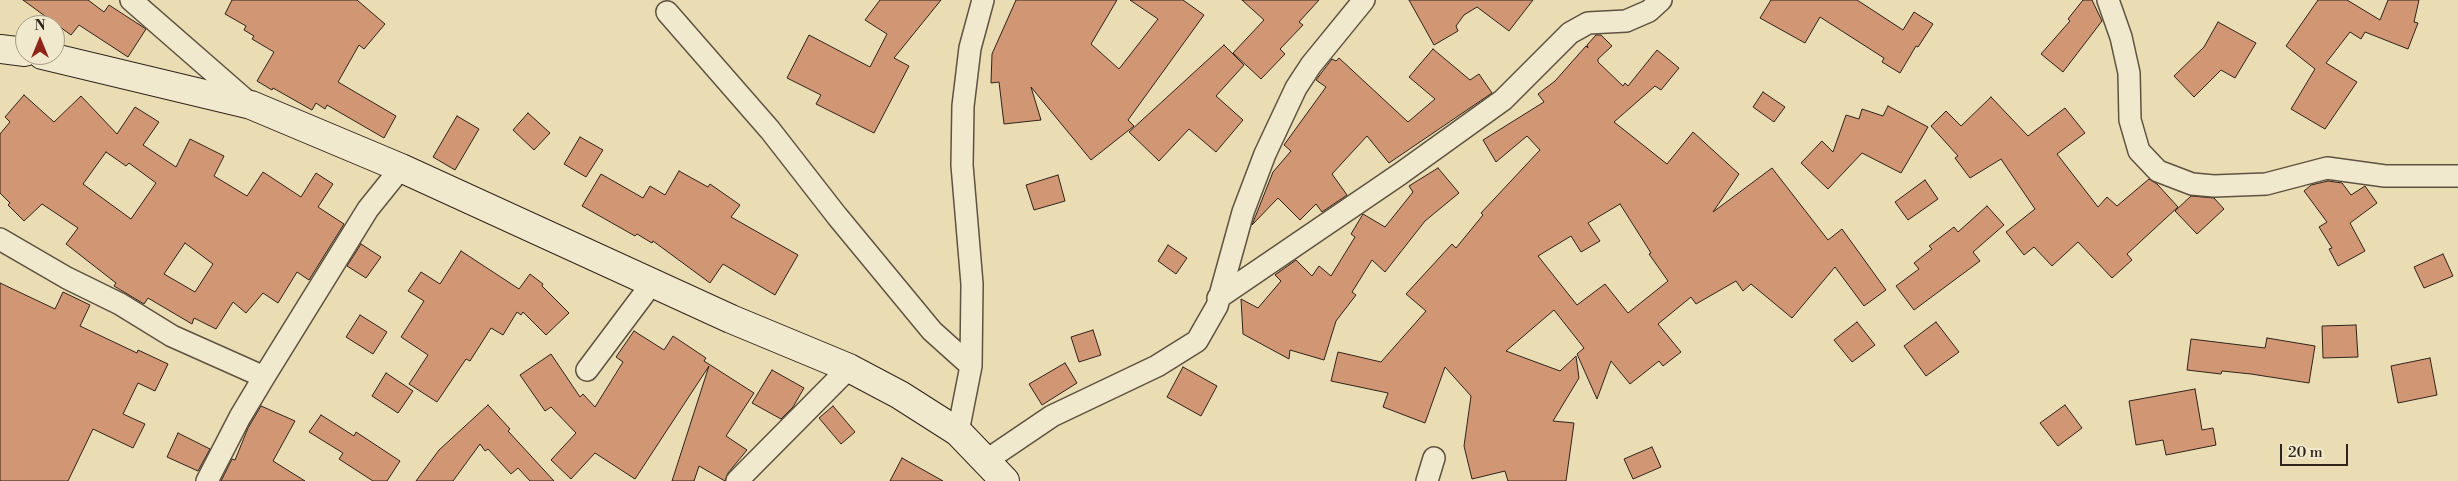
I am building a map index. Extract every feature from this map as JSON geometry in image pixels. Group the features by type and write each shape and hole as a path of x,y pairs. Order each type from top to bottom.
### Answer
{"main road":[{"path":"0,49 15,51"},
{"path":"65,61 251,105 402,168 731,319 849,368 900,395 958,432 987,460 1005,481"}],"street":[{"path":"131,0 251,105"},
{"path":"958,432 971,366 972,284 962,165 962,106 970,48 982,0"},
{"path":"987,460 1052,416 1157,366 1197,341 1217,306 1243,212 1266,154 1296,88 1311,65 1364,0"},
{"path":"1218,298 1400,174 1503,100 1570,33 1588,23 1626,21 1649,11 1661,0"},
{"path":"2108,0 2121,38 2129,73 2130,120 2139,151 2158,171 2192,184 2214,186 2266,184 2327,168 2384,176 2458,176"},
{"path":"667,12 770,130 837,216 932,331 971,366"},
{"path":"207,481 264,377 368,210 402,168"},
{"path":"0,239 67,278 120,304 172,336 264,377"},
{"path":"587,370 653,282"},
{"path":"737,481 849,368"},
{"path":"1427,481 1434,458"}],"building":[{"path":"23,0 88,0 104,12 109,5 146,29 128,57 79,25 71,35 65,31 65,15 44,15"},
{"path":"232,0 357,0 385,24 364,49 359,45 338,82 396,116 384,138 327,105 325,109 316,103 312,110 257,81 274,52 252,39 254,36 244,30 246,26 225,14"},
{"path":"880,0 941,0 894,58 909,66 874,133 816,104 821,95 787,78 809,35 870,67 887,34 865,20"},
{"path":"1016,0 1117,0 1091,44 1119,69 1158,19 1130,0 1183,0 1204,15 1128,120 1134,126 1091,160 1031,87 1041,120 1004,124 999,82 991,83 992,54"},
{"path":"1242,0 1319,0 1299,22 1303,25 1280,49 1285,54 1261,79 1233,53 1264,20"},
{"path":"1409,0 1533,0 1509,31 1477,7 1464,15 1456,26 1458,31 1434,45"},
{"path":"1771,0 1857,0 1903,30 1914,12 1933,24 1918,47 1916,46 1900,73 1882,62 1884,58 1820,17 1805,43 1760,18"},
{"path":"2083,0 2092,0 2102,21 2063,72 2041,54 2070,21 2068,19"},
{"path":"2318,0 2347,0 2380,20 2388,0 2419,0 2414,22 2418,23 2408,49 2365,32 2361,39 2350,32 2326,63 2357,82 2325,129 2291,109 2315,69 2286,46"},
{"path":"2218,22 2256,43 2235,78 2221,70 2194,97 2174,76 2204,47"},
{"path":"1596,35 1601,35 1612,46 1598,59 1598,62 1623,86 1625,83 1628,86 1657,50 1679,68 1661,90 1655,86 1614,122 1667,164 1693,132 1739,174 1713,212 1772,168 1828,240 1842,229 1886,290 1864,306 1835,267 1792,318 1751,284 1743,291 1736,281 1696,304 1691,297 1658,324 1681,352 1663,366 1659,361 1630,384 1611,361 1597,399 1577,354 1584,348 1554,310 1506,351 1560,371 1576,356 1579,378 1553,421 1574,423 1566,481 1508,481 1505,471 1472,479 1464,446 1471,396 1445,367 1425,423 1383,407 1388,393 1331,381 1338,352 1381,362 1426,311 1406,294 1452,244 1456,248 1483,215 1481,213 1540,150 1527,136 1496,162 1483,140 1544,102 1538,94 1555,81 1586,46 1588,48 1587,45","holes":["1620,204 1651,253 1649,254 1668,281 1628,313 1605,284 1577,305 1538,256 1571,236 1581,252 1600,241 1588,223"]},
{"path":"1224,45 1244,65 1216,96 1243,120 1216,152 1189,129 1159,161 1129,132"},
{"path":"1433,49 1470,80 1479,74 1492,93 1389,163 1367,136 1332,174 1347,195 1322,212 1316,204 1300,220 1278,198 1252,225 1273,172 1291,151 1284,145 1326,87 1316,80 1332,59 1336,61 1339,58 1408,122 1435,99 1409,77"},
{"path":"1763,92 1785,107 1774,122 1753,107"},
{"path":"24,95 54,122 81,96 117,134 135,107 159,122 143,145 176,167 190,139 224,156 214,176 247,196 263,172 301,197 316,173 333,184 318,207 344,224 309,280 297,272 278,303 263,293 246,313 233,302 216,329 194,318 192,324 148,298 144,304 114,286 116,283 66,244 78,228 42,204 24,221 8,205 10,203 0,193 0,134 10,122 5,117","holes":["106,152 126,166 129,163 156,183 131,219 83,184","185,243 213,264 195,292 164,274"]},
{"path":"1991,97 2028,136 2065,108 2085,133 2057,154 2098,207 2107,197 2117,206 2149,179 2157,184 2178,207 2127,254 2132,260 2112,278 2078,242 2052,266 2034,247 2024,255 2006,232 2035,209 2001,159 1970,178 1955,158 1958,156 1931,126 1946,111 1961,126"},
{"path":"1888,106 1928,127 1901,173 1862,153 1828,189 1801,163 1822,141 1833,152 1846,115 1859,119 1862,109 1883,116"},
{"path":"528,113 550,133 534,150 513,130"},
{"path":"457,116 479,129 455,170 433,157"},
{"path":"580,137 603,150 586,177 564,164"},
{"path":"1438,168 1459,193 1425,221 1385,272 1372,260 1352,292 1356,295 1336,321 1324,360 1290,350 1289,359 1243,334 1241,299 1258,308 1281,281 1275,275 1296,260 1312,276 1319,266 1331,276 1355,237 1351,234 1363,214 1385,227 1413,192 1409,186"},
{"path":"679,171 708,187 710,184 740,205 731,217 798,255 775,295 723,264 710,283 653,241 652,243 637,234 635,236 582,206 601,174 643,198 650,186 665,195"},
{"path":"1058,175 1065,201 1034,210 1026,185"},
{"path":"1925,180 1938,199 1908,220 1895,202"},
{"path":"2328,181 2342,183 2351,195 2365,186 2377,203 2350,223 2365,251 2338,266 2329,249 2332,248 2319,227 2327,222 2304,191 2311,185"},
{"path":"2191,196 2214,198 2224,209 2197,234 2175,211"},
{"path":"1987,206 2004,225 1973,252 1980,261 1914,310 1896,286 1919,269 1914,263 1932,249 1929,246 1954,227 1958,232"},
{"path":"361,244 381,257 366,278 347,266"},
{"path":"1168,245 1187,258 1176,274 1158,261"},
{"path":"461,251 519,289 530,274 543,284 542,286 569,313 546,335 523,312 521,315 517,312 503,335 491,328 470,361 466,359 437,402 409,384 428,355 401,337 424,301 408,291 421,272 440,284"},
{"path":"2443,254 2453,276 2424,288 2414,267"},
{"path":"0,283 55,309 63,292 90,305 80,326 137,353 138,350 168,364 155,391 138,383 123,414 145,424 133,448 93,429 68,481 0,481"},
{"path":"360,315 387,332 373,354 346,337"},
{"path":"1857,322 1875,345 1852,362 1834,340"},
{"path":"1936,322 1959,352 1926,376 1904,346"},
{"path":"2356,325 2358,357 2323,358 2322,326"},
{"path":"1093,330 1101,355 1079,362 1071,337"},
{"path":"634,331 664,350 673,336 706,358 704,361 754,393 726,436 747,450 728,473 725,481 699,466 694,481 672,481 709,366 635,479 595,453 571,479 551,460 576,433 551,407 545,411 520,375 551,354 580,397 583,394 595,407 623,362 616,357"},
{"path":"2267,338 2315,346 2309,383 2251,374 2222,371 2221,374 2187,370 2191,339 2265,348"},
{"path":"2430,358 2437,395 2398,403 2391,366"},
{"path":"1065,363 1077,383 1042,405 1029,384"},
{"path":"1183,367 1217,386 1201,416 1167,397"},
{"path":"772,370 804,388 793,407 781,419 752,403"},
{"path":"386,373 413,391 398,413 372,396"},
{"path":"2195,389 2202,430 2213,428 2216,445 2166,455 2163,440 2136,445 2129,401"},
{"path":"488,405 510,429 508,431 554,481 530,481 518,468 511,474 488,449 485,451 480,444 453,481 416,481 439,450"},
{"path":"2065,405 2082,428 2058,446 2040,423"},
{"path":"261,406 295,421 273,461 305,481 221,481 232,459 235,460 248,428"},
{"path":"833,406 855,432 841,444 819,418"},
{"path":"321,415 354,436 356,432 400,461 387,481 373,481 339,459 343,453 309,432"},
{"path":"178,433 210,449 198,471 167,457"},
{"path":"1652,447 1661,467 1633,479 1624,459"},
{"path":"902,458 943,481 890,481"}]}
